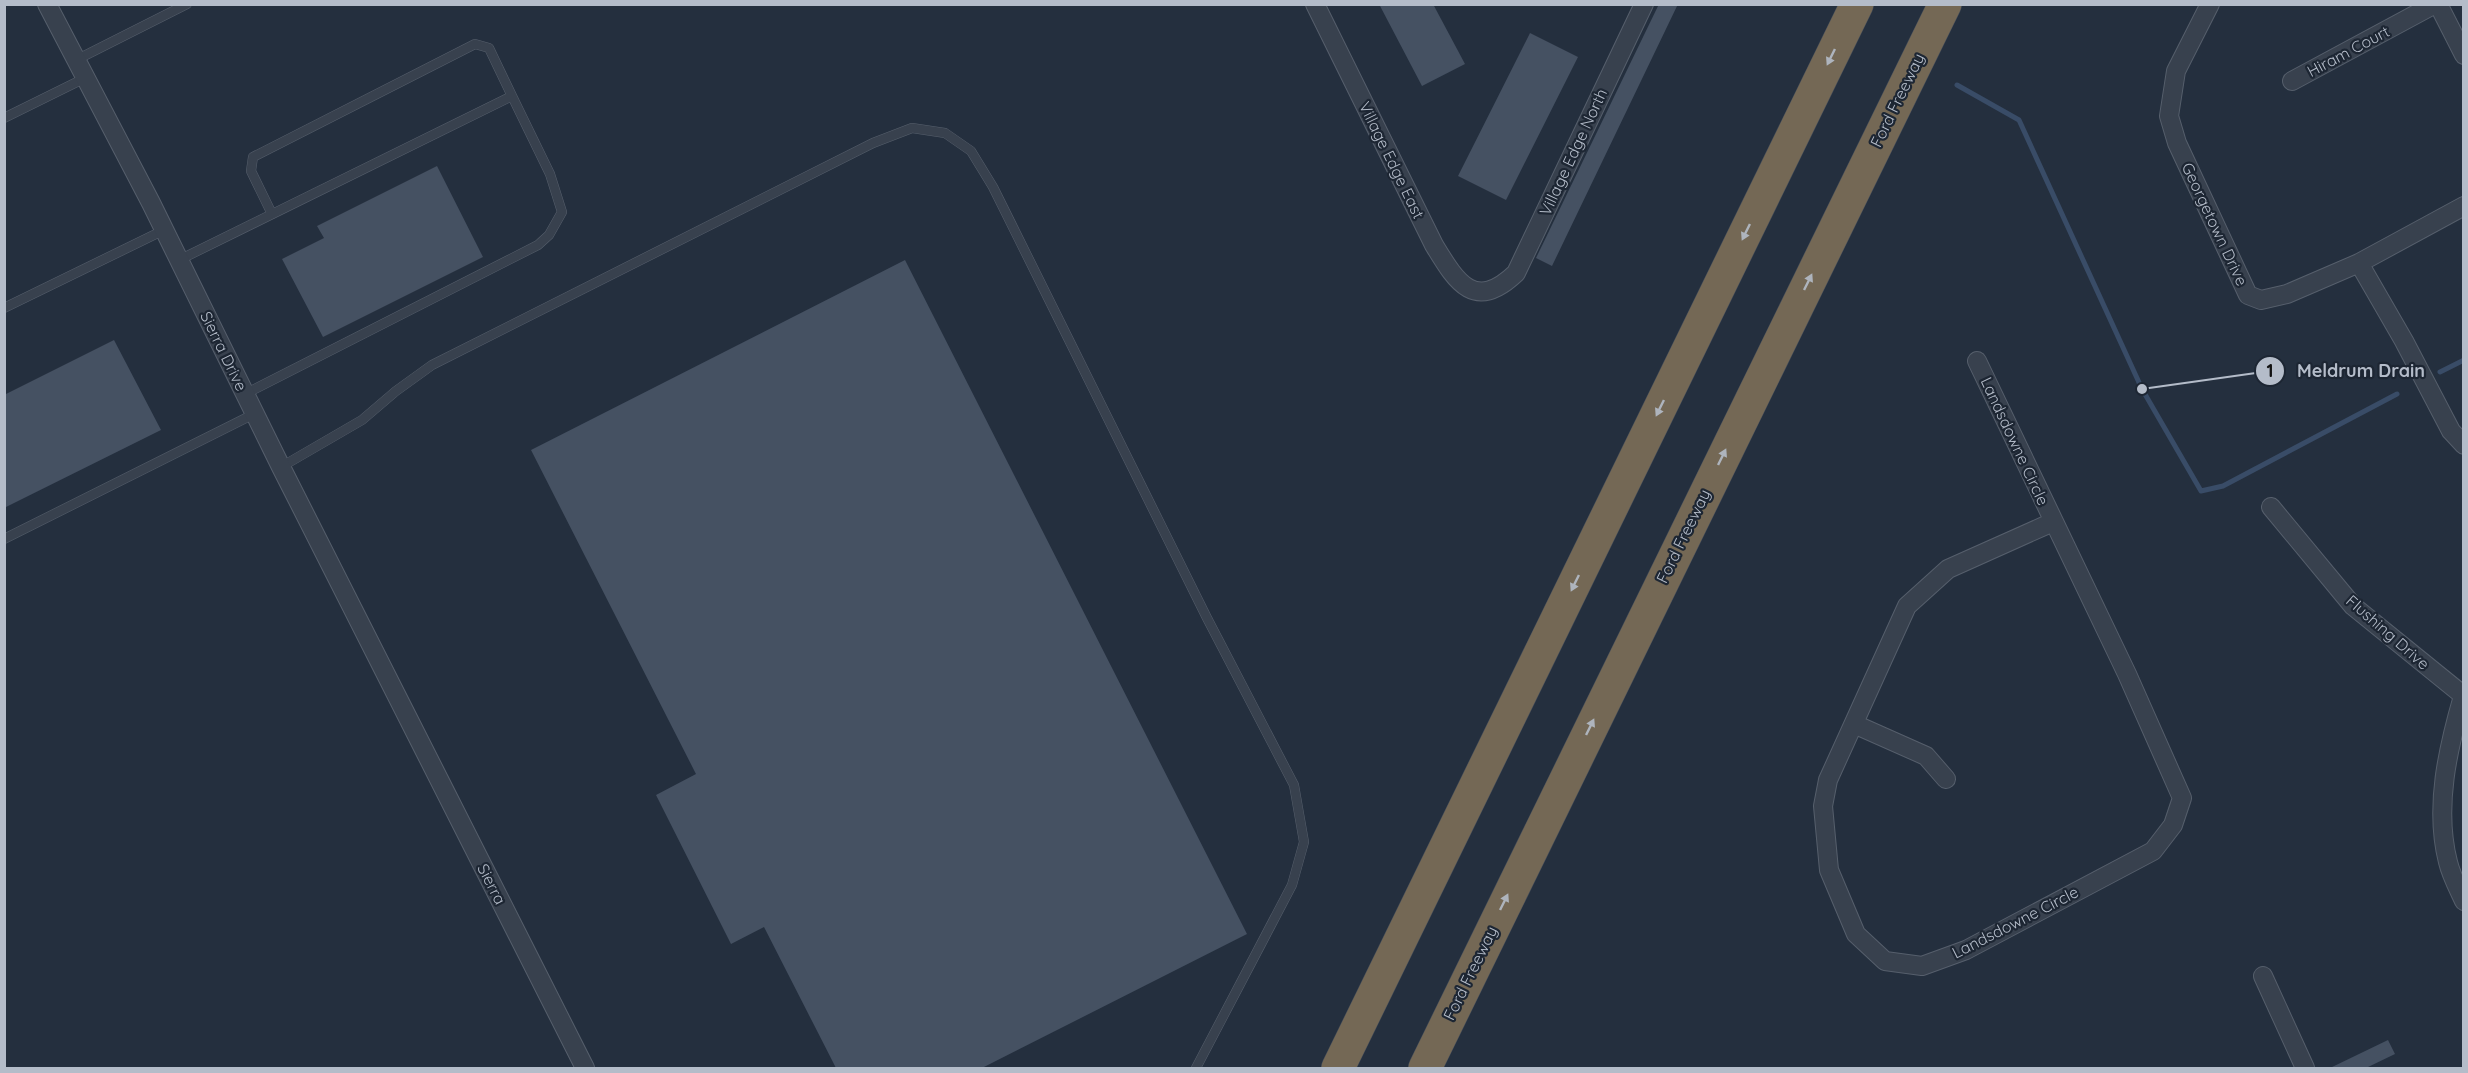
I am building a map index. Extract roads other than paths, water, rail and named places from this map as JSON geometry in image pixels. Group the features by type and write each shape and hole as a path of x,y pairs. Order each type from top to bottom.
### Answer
{"highway":[{"path":"1338,1068 1857,4"},
{"name":"Ford Freeway","path":"1425,1068 1945,4"}],"street":[{"name":"Sierra Drive","path":"47,4 179,260 254,414 399,699"},
{"name":"Village Edge East","path":"1314,4 1449,270 1465,287 1491,290"},
{"name":"Village Edge North","path":"1491,290 1503,285 1515,273 1644,4"},
{"name":"Georgetown Drive","path":"2210,4 2176,71 2169,116 2177,143 2248,296 2261,300 2287,294 2359,263 2463,206"},
{"path":"2436,4 2463,55"},
{"name":"Hiram Court","path":"2292,81 2436,4"},
{"path":"2359,263 2404,340 2451,431 2463,445"},
{"name":"Landsdowne Circle","path":"1977,361 2127,674 2182,798 2173,825 2153,851 1966,950 1922,966 1885,962 1856,934 1829,870 1823,806 1828,780 1907,606 1948,569 2053,522"},
{"name":"Flushing Drive","path":"2271,507 2353,606 2463,696"},
{"path":"2463,696 2449,747 2442,814 2448,862 2463,901"},
{"name":"Sierra","path":"399,699 585,1068"},
{"path":"1854,724 1926,756 1946,779"},
{"path":"2263,976 2305,1068"}],"lane":[{"path":"76,60 187,4"},
{"path":"245,394 526,254 549,235 562,212 550,174 489,48 476,44 253,157 251,171 272,214"},
{"path":"4,118 85,78"},
{"path":"179,260 512,96"},
{"path":"281,467 362,420 432,365 873,143 912,128 945,133 971,151 993,187 1207,618 1294,785 1304,842 1292,885 1196,1068"},
{"path":"4,308 164,231"},
{"path":"4,539 254,414"}],"waterway":[{"path":"1957,85 2019,120 2142,389 2201,491 2223,486 2397,394"},
{"path":"2440,372 2464,360"}],"place":[{"name":"Meldrum Drain","path":"2142,389"}]}
